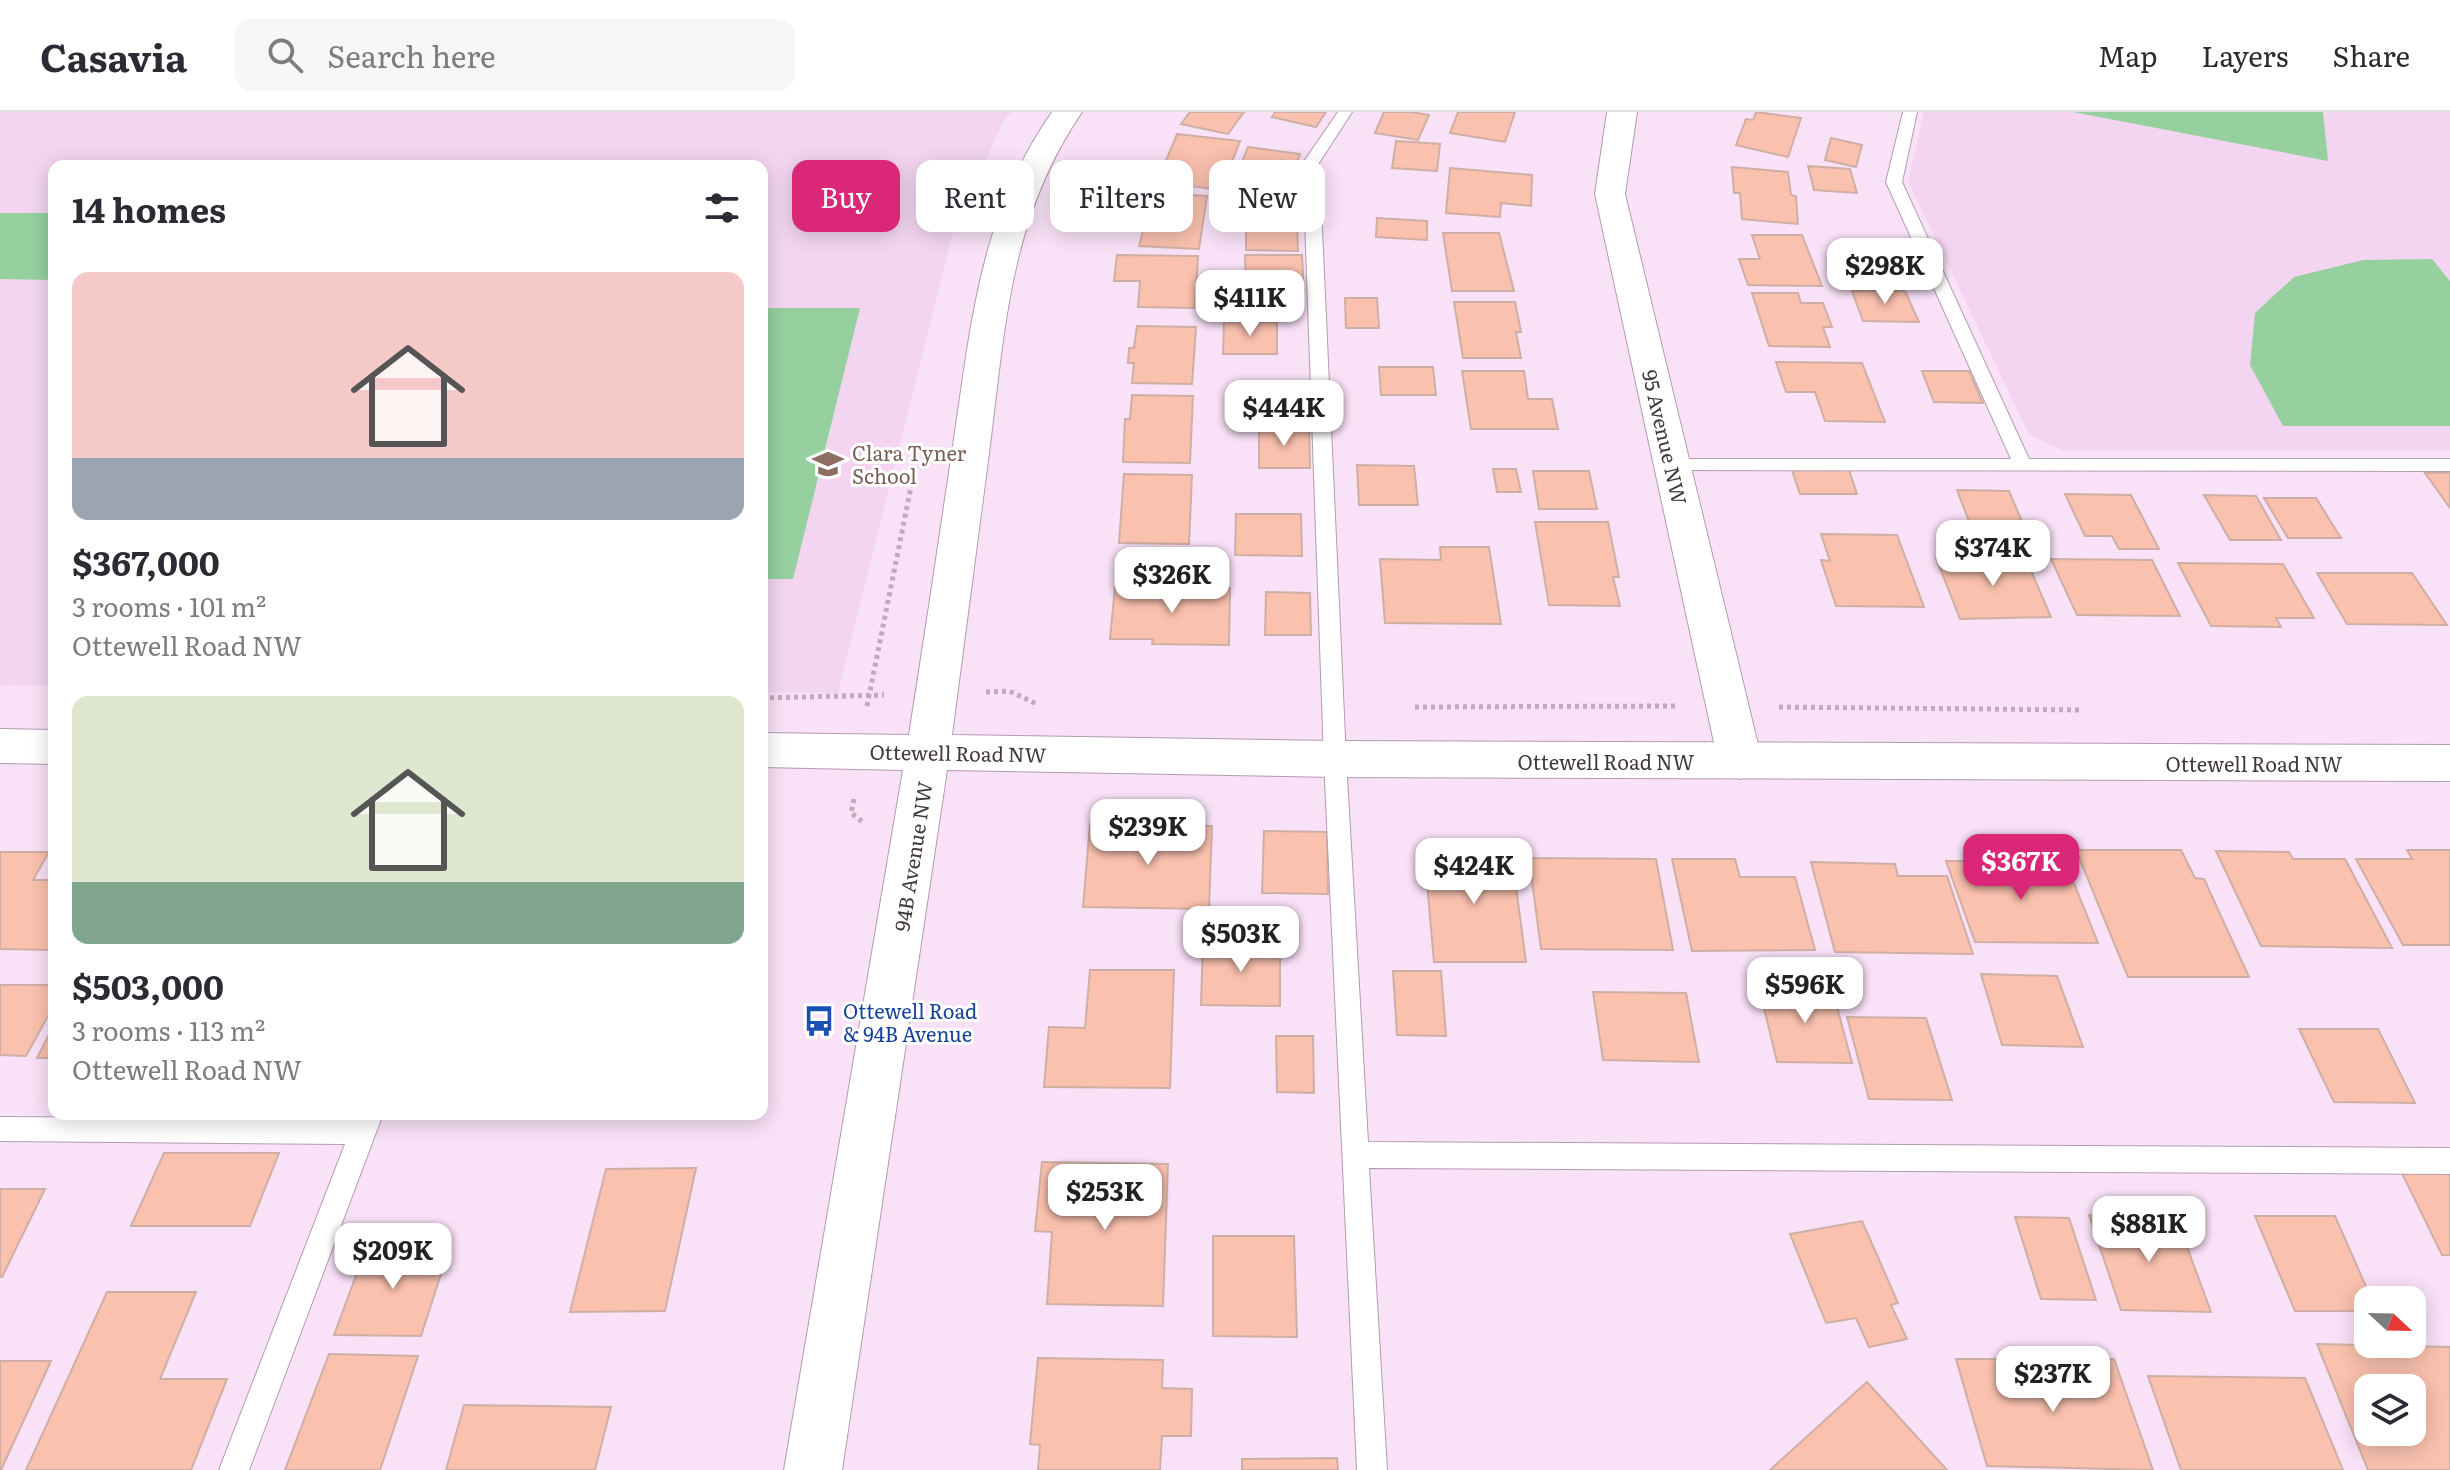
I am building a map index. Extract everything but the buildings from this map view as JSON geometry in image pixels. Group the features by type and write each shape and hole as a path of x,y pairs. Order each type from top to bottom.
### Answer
{"street":[{"name":"94B Avenue NW","path":"813,1470 928,752 997,268 1032,166 1067,112"},
{"name":"95 Avenue NW","path":"1622,112 1610,194 1740,761"},
{"path":"0,746 48,747"},
{"name":"Ottewell Road NW","path":"768,750 1335,759 2450,763"}],"lane":[{"path":"1345,112 1311,163 1335,759 1372,1470"},
{"path":"1910,112 1894,182 2023,465"},
{"path":"1672,465 2450,465"},
{"path":"0,1129 366,1123 234,1470"},
{"path":"1355,1155 2450,1161"}],"path":[{"path":"768,698 869,695"}],"shaded area":[{"path":"0,112 1011,112 1004,120 986,160 916,160 916,232 954,232 838,693 768,692 768,160 48,160 48,686 0,685"},
{"path":"1924,112 2450,112 2450,451 2064,451 2029,434 1908,181"}],"green space":[{"path":"2073,112 2323,112 2328,161"},
{"path":"0,213 48,213 48,280 0,279"},
{"path":"2432,259 2450,281 2450,426 2283,426 2250,365 2255,313 2294,277 2363,260"},
{"path":"768,308 860,308 793,579 768,579"}],"place":[{"name":"Clara Tyner School","path":"828,464"},
{"name":"Ottewell Road & 94B Avenue","path":"819,1021"}]}
